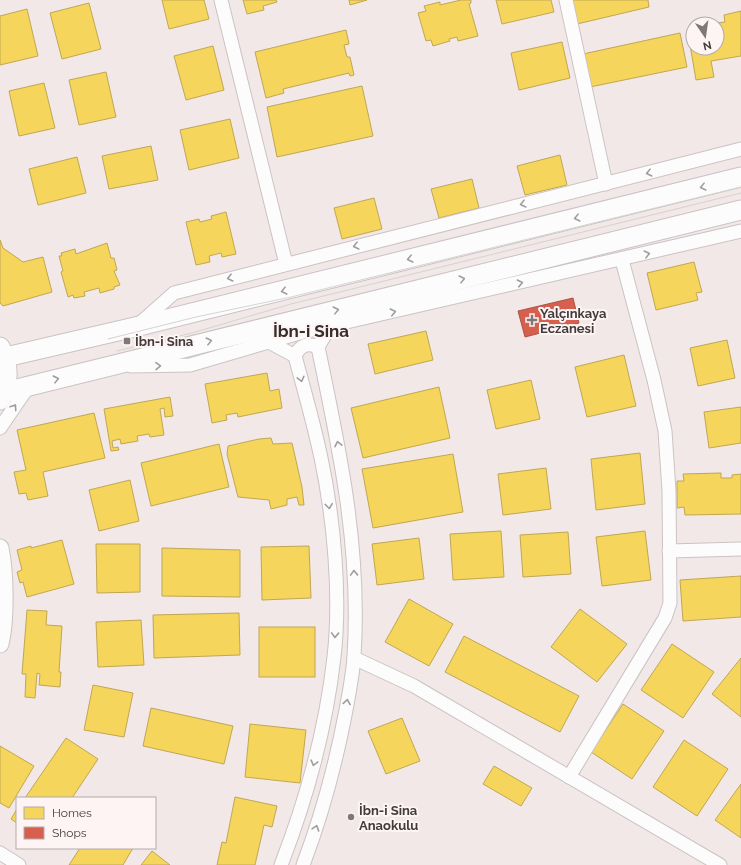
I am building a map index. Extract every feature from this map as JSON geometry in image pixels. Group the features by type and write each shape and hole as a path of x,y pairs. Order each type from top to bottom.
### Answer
{"main road":[{"path":"2,396 7,379 3,352 135,328 741,177"},
{"path":"2,396 28,386 741,210"}],"street":[{"path":"221,0 286,264"},
{"path":"566,0 606,184"},
{"path":"135,328 174,292 741,149"},
{"path":"105,367 190,366 269,342 330,326 622,260 741,231"},
{"path":"569,777 665,618 670,603 669,491 665,431 654,380 622,260"},
{"path":"303,865 317,825 335,762 354,658 355,594 351,526 340,455 318,347 330,326"},
{"path":"269,342 295,356 321,458 327,493 334,563 334,656 323,724 306,791 281,865"},
{"path":"295,356 304,346 309,344 318,347"},
{"path":"0,428 28,386"},
{"path":"0,548 3,563 3,633 0,644"},
{"path":"670,551 741,549"},
{"path":"354,658 414,686 720,865"},
{"path":"0,853 19,865"}],"building: Homes":[{"path":"162,0 204,0 209,19 169,29"},
{"path":"243,0 276,0 277,2 263,6 264,10 247,14"},
{"path":"349,0 367,0 350,5"},
{"path":"461,0 471,0 471,3 469,4 478,36 458,41 457,37 449,39 450,41 433,46 431,40 426,41 418,13 426,11 424,6 440,2 440,5"},
{"path":"496,0 551,0 554,12 502,24"},
{"path":"571,0 648,0 649,7 577,24"},
{"path":"89,3 101,49 62,59 50,13"},
{"path":"27,9 38,56 0,65 0,16"},
{"path":"741,11 741,56 711,61 714,77 696,80 692,56 725,56 724,15"},
{"path":"346,30 349,44 344,45 347,57 350,57 354,75 350,76 349,73 283,89 284,93 266,98 255,52"},
{"path":"680,33 687,67 590,87 583,54"},
{"path":"562,42 570,78 519,90 511,53"},
{"path":"213,46 224,90 186,100 174,56"},
{"path":"106,72 116,117 79,125 69,80"},
{"path":"44,83 55,128 19,136 9,91"},
{"path":"362,86 373,136 277,157 267,107"},
{"path":"230,119 239,158 189,170 180,130"},
{"path":"151,146 158,180 109,189 102,156"},
{"path":"560,155 567,185 525,195 517,166"},
{"path":"77,157 86,193 38,205 29,169"},
{"path":"472,179 479,208 439,218 431,189"},
{"path":"374,198 382,229 342,239 334,208"},
{"path":"226,212 236,254 222,257 221,253 209,256 210,262 196,265 186,222 199,219 200,222 212,219 211,216"},
{"path":"0,240 3,248 23,262 43,257 52,292 3,306 0,303"},
{"path":"107,243 111,258 114,258 117,270 114,271 120,285 114,287 114,289 100,293 99,288 84,292 85,296 74,298 73,295 68,297 61,272 63,271 59,256 62,256 61,253 75,249 76,254"},
{"path":"694,262 702,292 696,293 698,300 656,310 647,273"},
{"path":"426,331 433,360 375,374 368,344"},
{"path":"727,340 735,378 698,386 690,348"},
{"path":"624,355 636,406 587,417 575,367"},
{"path":"267,373 270,391 279,389 282,408 238,417 237,413 226,415 227,420 212,423 205,384"},
{"path":"531,380 540,419 496,429 487,390"},
{"path":"439,387 450,438 363,458 351,408"},
{"path":"170,397 173,416 165,417 164,408 160,409 164,435 150,437 149,434 137,436 138,441 121,444 120,439 112,441 113,448 118,447 119,450 111,451 104,409"},
{"path":"741,407 741,443 709,448 704,412"},
{"path":"94,413 105,458 43,472 48,496 28,500 26,493 19,494 14,472 26,470 17,430"},
{"path":"271,438 273,444 292,443 302,487 304,505 299,505 297,497 287,499 287,505 271,509 269,500 238,497 227,454 228,446 259,439"},
{"path":"219,444 229,487 151,506 141,463"},
{"path":"640,453 645,504 596,510 591,459"},
{"path":"453,454 463,512 373,528 362,469"},
{"path":"546,468 551,509 503,515 498,474"},
{"path":"721,473 721,478 732,478 732,475 741,474 741,514 685,515 684,507 677,508 677,481 684,481 683,474"},
{"path":"130,480 139,521 99,531 89,490"},
{"path":"501,531 504,577 453,580 450,534"},
{"path":"645,531 651,580 602,586 596,537"},
{"path":"568,532 571,574 523,577 520,535"},
{"path":"419,538 424,579 377,585 372,544"},
{"path":"62,540 74,584 27,597 23,582 20,583 17,572 22,570 17,550"},
{"path":"96,544 140,544 140,592 97,593"},
{"path":"309,546 311,598 262,600 261,547"},
{"path":"162,548 240,550 240,597 162,596"},
{"path":"741,576 741,617 683,621 680,580"},
{"path":"409,599 453,624 429,666 385,642"},
{"path":"580,609 627,644 597,682 551,647"},
{"path":"27,610 47,611 46,625 62,626 59,672 61,672 60,687 39,685 40,674 37,673 35,698 25,697 26,674 22,674"},
{"path":"239,613 240,655 154,658 153,615"},
{"path":"141,620 144,665 98,667 96,622"},
{"path":"259,627 315,627 315,677 259,677"},
{"path":"464,636 579,696 560,732 445,672"},
{"path":"672,644 714,672 683,718 641,690"},
{"path":"741,658 741,717 712,694"},
{"path":"93,685 133,693 124,737 84,730"},
{"path":"623,704 664,731 632,779 591,752"},
{"path":"151,708 233,726 224,764 143,746"},
{"path":"402,718 420,761 386,774 368,731"},
{"path":"250,724 306,730 300,783 245,777"},
{"path":"66,738 98,759 73,797 26,797"},
{"path":"684,740 728,769 697,816 653,787"},
{"path":"0,746 34,766 9,808 0,803"},
{"path":"494,766 532,788 521,806 483,784"},
{"path":"741,784 741,838 715,820"},
{"path":"235,797 277,806 272,827 264,825 255,865 217,865 222,842 226,843"},
{"path":"16,811 16,822 11,819"},
{"path":"79,849 132,849 123,865 69,865"},
{"path":"152,851 170,865 141,865"}],"building: Shops":[{"path":"573,298 579,323 525,337 518,311"}],"tram line":[{"path":"108,339 196,317 291,297 741,187"},
{"path":"117,351 192,333 291,304 741,193"}],"place":[{"name":"Yalçınkaya Eczanesi","path":"532,320"},
{"name":"İbn-i Sina","path":"127,341"},
{"name":"İbn-i Sina Anaokulu","path":"351,817"}],"district":[{"name":"İbn-i Sina","path":"311,331"}]}
